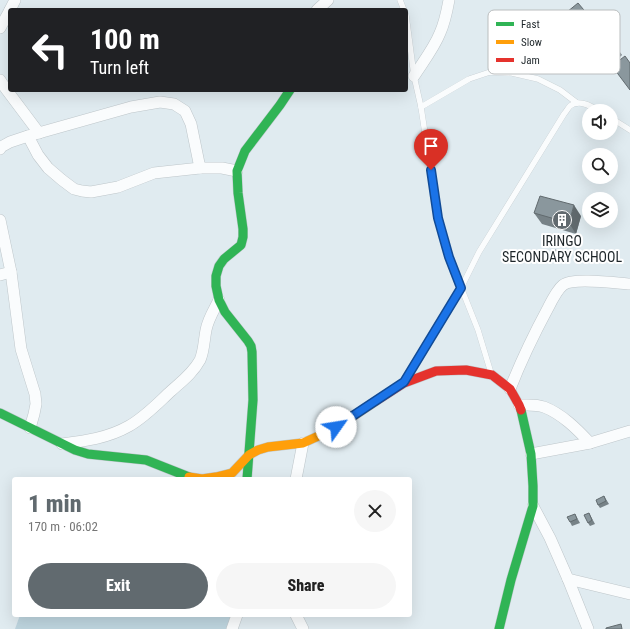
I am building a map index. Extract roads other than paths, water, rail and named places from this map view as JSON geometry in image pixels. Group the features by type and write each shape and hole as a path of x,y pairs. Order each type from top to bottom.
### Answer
{"street":[{"path":"319,8 328,0"},
{"path":"414,76 440,34 446,17 449,0"},
{"path":"0,28 8,14"},
{"path":"0,80 34,135 38,155 48,168 74,189 91,192 118,187 154,173 200,168 222,168 237,171"},
{"path":"247,477 253,400 251,346 225,312 219,300 216,286 216,276 219,266 224,259 241,245 243,237 237,171 245,151 289,92"},
{"path":"0,149 10,142 131,107 160,102 174,104 185,111 191,124 200,168"},
{"path":"0,220 5,274 21,349 35,394 36,404 30,428"},
{"path":"510,389 536,330 555,296 563,285 574,281 630,284"},
{"path":"62,444 91,440 129,426 144,416 155,406 194,370 201,359 209,318 219,300"},
{"path":"216,477 232,473 249,454 258,450 268,447 303,443 325,433 346,421 404,382 436,371 466,370 492,375 510,389 519,405 531,454 533,486 533,506 511,580 499,629"},
{"path":"519,405 533,404 544,407 557,414 574,427 590,443"},
{"path":"0,413 75,450 88,454 146,460 186,477"},
{"path":"531,454 590,443 630,431"},
{"path":"296,477 303,443"},
{"path":"533,506 550,538 588,629"},
{"path":"568,579 630,594"},
{"path":"232,629 236,617"},
{"path":"297,617 304,629"}],"lane":[{"path":"408,30 414,76 421,107 438,218 449,257 478,330 492,375"},
{"path":"421,107 469,79 488,73"},
{"path":"516,74 538,79 560,90 577,103"},
{"path":"404,382 461,288 479,252 552,132 571,105 577,103 584,104"},
{"path":"618,122 630,130"}],"place":[{"name":"IRINGO SECONDARY SCHOOL","path":"562,220"}]}
